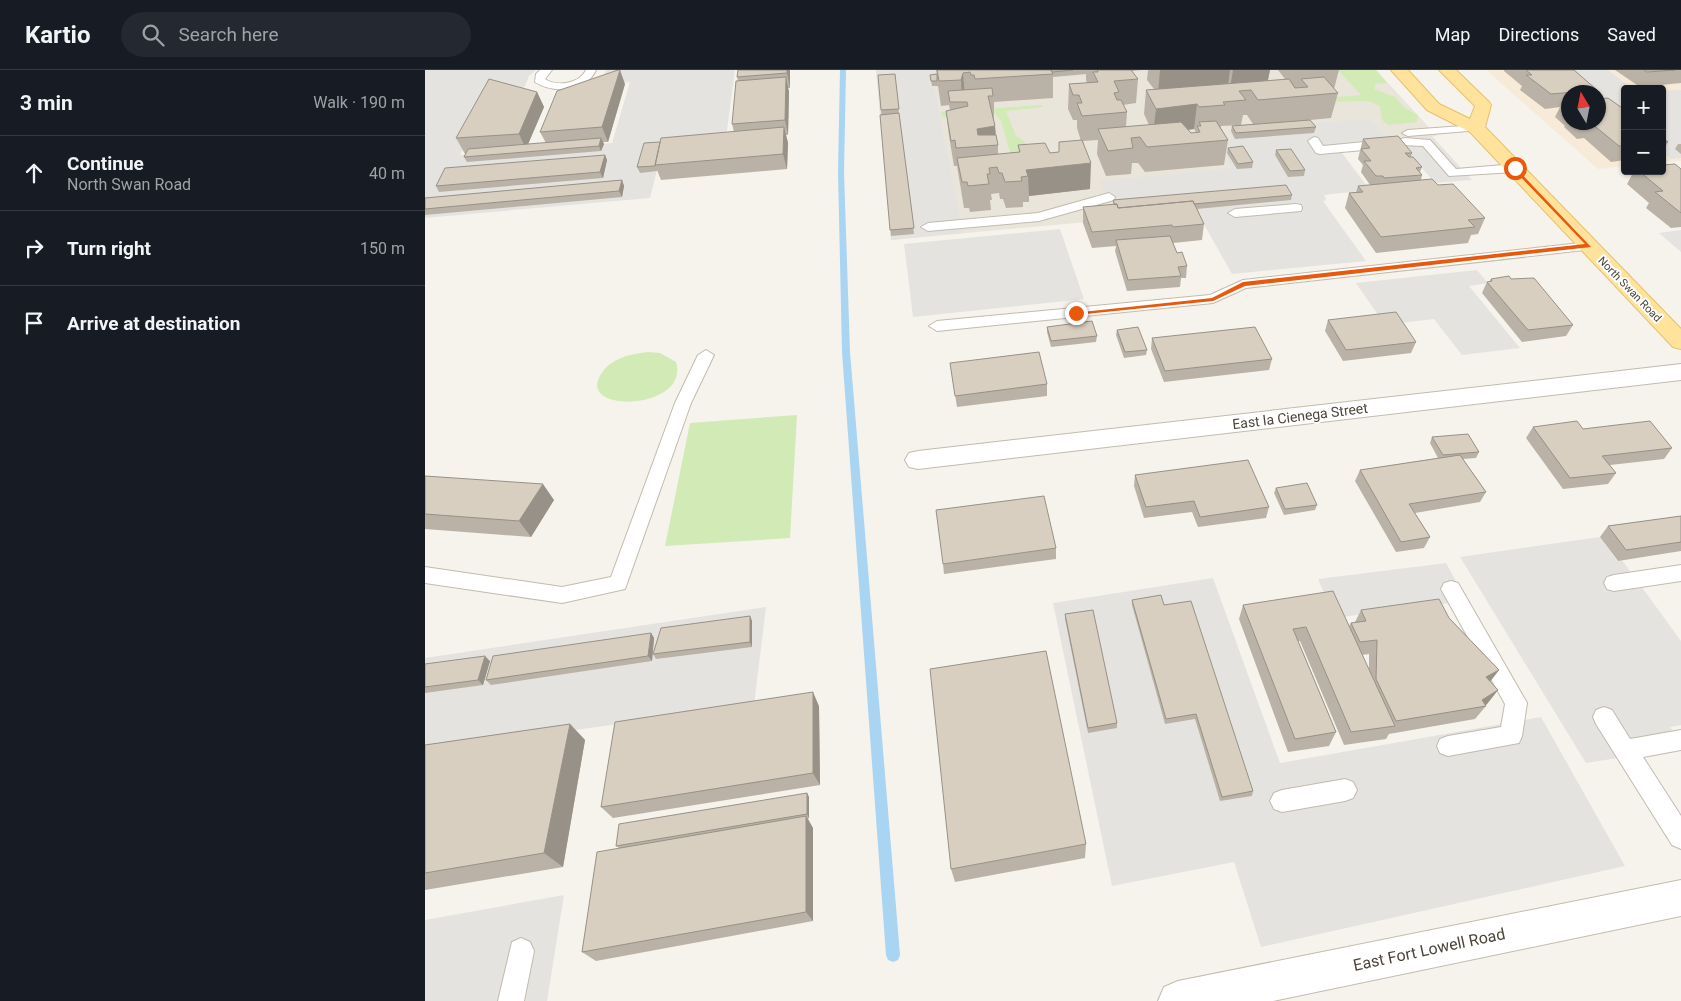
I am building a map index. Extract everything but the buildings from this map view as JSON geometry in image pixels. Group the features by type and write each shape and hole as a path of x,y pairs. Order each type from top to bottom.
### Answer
{"main road":[{"name":"North Swan Road","path":"1399,70 1433,107 1476,128 1681,342"},
{"path":"1447,70 1483,104 1476,128"}],"street":[{"name":"East la Cienega Street","path":"919,460 1681,372"},
{"name":"East Fort Lowell Road","path":"1177,1001 1681,898"}],"lane":[{"path":"547,70 541,74 539,80 542,83 556,86 582,81 588,77 591,70"},
{"path":"1405,142 1398,134 1476,128"},
{"path":"1314,140 1320,150 1405,142 1426,143 1453,173 1515,168"},
{"path":"928,227 1039,217 1109,197"},
{"path":"1235,213 1296,208"},
{"path":"937,326 1213,299 1243,284 1589,246"},
{"path":"425,575 562,595 618,583 683,403 706,354"},
{"path":"1615,583 1681,573"},
{"path":"1448,746 1511,736 1515,703 1451,588"},
{"path":"1604,717 1681,837"},
{"path":"1625,750 1681,740"},
{"path":"1282,801 1345,790"},
{"path":"511,1001 521,951"}],"shaded area":[{"path":"425,70 536,70 529,76 524,88 493,90 460,155 612,143 630,82 600,84 606,70 735,70 725,145 662,150 650,198 425,218"},
{"path":"876,70 1376,70 1437,136 1291,148 1326,200 891,240"},
{"path":"876,70 1165,70 934,87 963,233 891,240"},
{"path":"1486,70 1681,70 1681,161 1666,162 1666,85 1621,85 1621,166 1598,169"},
{"path":"1558,70 1608,70 1628,85 1621,85 1621,119 1606,107 1606,85 1578,85"},
{"path":"1681,90 1681,158 1671,159 1666,155 1666,91"},
{"path":"1370,119 1387,140 1336,145 1370,190 1324,195 1326,200 1323,201 1366,261 1232,274 1197,212 1114,219 1100,181 1232,168 1218,142 1233,140 1227,129"},
{"path":"1432,136 1472,180 1435,183 1397,139"},
{"path":"1060,229 1084,299 913,317 904,244"},
{"path":"1681,230 1681,252 1659,233"},
{"path":"1477,270 1488,283 1469,286 1520,348 1462,355 1434,319 1385,325 1356,283"},
{"path":"1600,537 1617,561 1622,560 1681,641 1681,725 1670,727 1681,743 1681,748 1586,763 1460,557"},
{"path":"1446,563 1467,601 1334,618 1318,579"},
{"path":"1213,578 1280,763 1541,717 1625,866 1261,947 1234,862 1112,886 1053,603"},
{"path":"766,607 754,705 425,751 425,658"},
{"path":"564,895 547,1001 425,1001 425,920"}],"green space":[{"path":"1338,70 1376,70 1387,83 1376,84 1374,89 1395,97 1405,108 1418,115 1417,122 1388,125 1382,120 1380,106 1369,101 1319,102 1318,99 1361,95"},
{"path":"1041,105 1043,107 1006,111 1016,136 1035,150 1051,152 1080,150 1013,162 1001,121 995,113 942,117 941,112"},
{"path":"648,352 660,353 676,362 676,378 667,390 652,398 634,401 617,401 604,396 597,387 601,374 610,364 622,358"},
{"path":"797,415 790,538 665,546 690,423"}],"waterway":[{"path":"843,70 841,172 846,352 893,955"}],"route":[{"path":"1076,313 1213,299 1243,284 1589,246 1515,168"}]}
